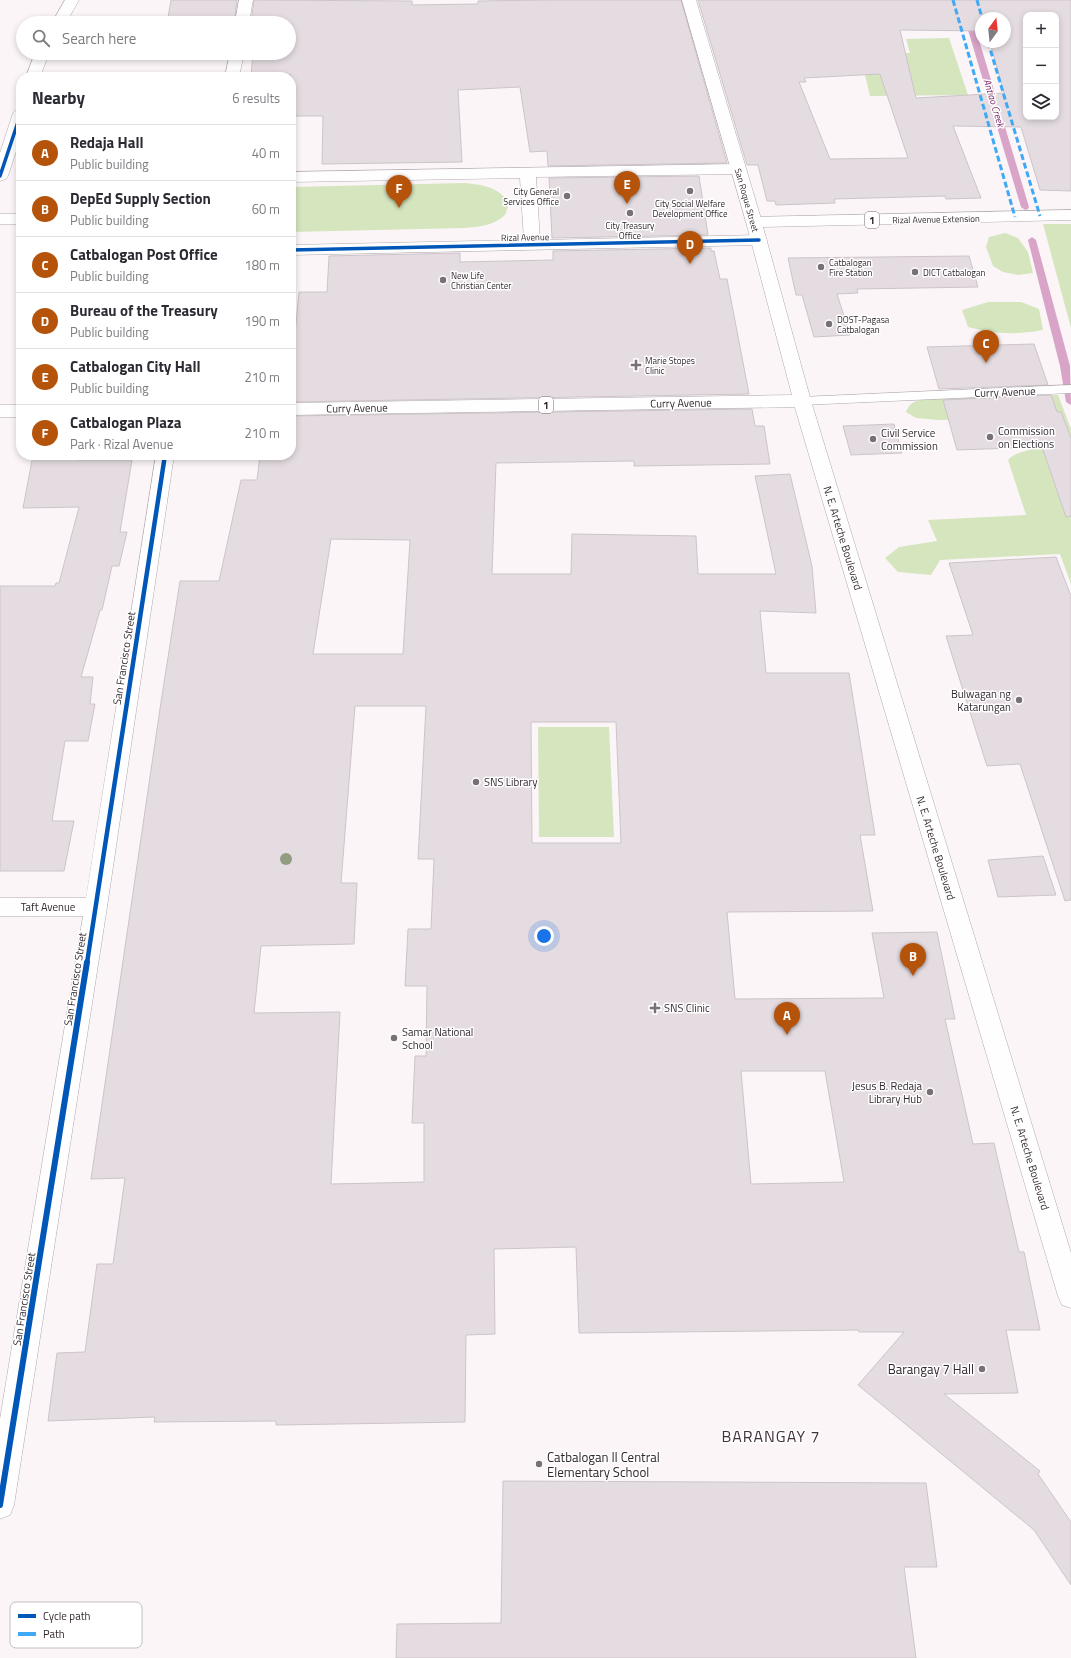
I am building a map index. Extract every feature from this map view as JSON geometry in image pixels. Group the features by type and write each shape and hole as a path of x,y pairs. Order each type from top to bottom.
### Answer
{"street":[{"path":"63,16 72,0"},
{"path":"243,16 246,0"},
{"name":"San Roque Street","path":"689,0 754,222 802,401"},
{"path":"35,72 39,60"},
{"path":"233,72 235,60"},
{"path":"0,176 16,128"},
{"path":"296,177 738,169"},
{"path":"528,173 532,245"},
{"name":"Rizal Avenue Extension","path":"754,222 1066,216"},
{"path":"0,219 16,219"},
{"name":"Rizal Avenue","path":"296,250 759,240"},
{"name":"Curry Avenue","path":"296,409 802,401"},
{"name":"N. E. Arteche Boulevard","path":"802,401 1071,1296"},
{"path":"0,410 16,411"},
{"name":"San Francisco Street","path":"0,1505 4,1464 96,907 163,460"},
{"name":"Taft Avenue","path":"0,907 96,907"}],"lane":[{"name":"Curry Avenue","path":"802,401 1066,390"}],"green space":[{"path":"949,38 968,95 870,96 860,54 910,53 906,39"},
{"path":"464,183 489,187 505,197 509,203 506,213 498,220 493,223 470,228 296,232 296,187"},
{"path":"1043,224 1071,224 1071,328 1046,235"},
{"path":"1005,233 1018,238 1028,252 1033,273 1018,275 1003,272 993,266 986,247 989,237"},
{"path":"988,302 1021,302 1039,309 1043,330 1023,333 1005,333 968,327 962,310"},
{"path":"1058,395 1071,429 1071,584 1060,554 940,560 931,575 898,572 885,558 899,547 937,541 928,520 1026,515 1008,460 1017,454 1035,448 1024,418 938,420 916,418 906,412 910,405 916,401 932,399"},
{"path":"538,727 609,727 614,837 539,837"}],"building":[{"path":"171,0 237,0 235,16 168,16"},
{"path":"254,0 412,1 412,5 478,4 478,1 681,0 727,163 548,166 547,151 530,152 520,87 458,90 462,162 322,164 323,116 296,116 296,72 251,72 252,60 296,60 296,16 252,16"},
{"path":"698,0 1071,0 1071,191 1040,190 1021,127 953,126 981,198 946,199 945,196 834,199 835,203 776,205 775,201 767,201 758,165 747,165","holes":["975,12 1011,12 1011,48 992,48 1004,93 916,98 900,30 975,31","880,74 908,158 830,159 799,82 806,82 804,78"]},
{"path":"699,176 708,235 552,238 549,178"},
{"path":"711,248 711,251 714,251 720,279 727,279 749,394 296,402 296,323 299,292 327,292 329,256 460,253 460,262 553,260 553,251"},
{"path":"969,256 978,287 857,289 858,293 837,294 850,335 814,337 802,295 796,295 788,258"},
{"path":"1034,344 1048,385 939,389 927,347"},
{"path":"1051,395 1057,412 1061,412 1071,438 1071,516 1066,517 1042,447 957,450 943,400"},
{"name":"Samar National School","path":"752,409 755,426 764,426 770,464 634,466 634,461 496,463 492,574 571,574 572,534 696,536 698,574 776,574 755,476 790,474 812,566 816,613 760,611 766,673 849,673 875,835 860,835 873,911 727,912 735,999 884,998 872,933 937,932 955,1019 945,1019 973,1144 994,1143 1019,1252 1024,1252 1040,1330 1006,1330 1018,1393 944,1394 1040,1471 1038,1474 1071,1522 1071,1585 1034,1530 858,1385 904,1332 859,1332 858,1330 579,1333 576,1247 494,1249 495,1334 466,1335 465,1422 276,1425 276,1421 154,1422 155,1417 48,1421 57,1353 85,1352 97,1264 113,1264 125,1178 91,1179 180,581 219,581 241,480 257,480 259,460 296,460 296,416","holes":["331,539 410,540 403,654 313,654","355,706 426,706 418,859 434,859 431,929 408,929 405,986 427,986 426,1056 415,1056 412,1123 424,1123 424,1182 331,1184 340,1012 254,1013 261,946 354,944 357,883 341,883","531,722 616,722 621,843 532,843","741,1071 825,1071 844,1182 751,1184"]},
{"name":"Civil Service Commission","path":"894,424 902,453 851,455 843,426"},
{"path":"32,460 132,460 120,532 127,532 119,566 112,566 102,610 100,610 81,677 93,677 90,704 95,704 88,741 65,741 52,821 74,821 64,871 0,871 0,586 55,586 56,583 59,583 79,507 23,508"},
{"name":"Bulwagan ng Katarungan","path":"1056,557 1071,596 1071,900 1065,901 1020,764 987,766 946,636 973,635 949,563"},
{"path":"1043,856 1056,895 998,897 988,860"},
{"path":"503,1481 926,1483 937,1567 904,1567 916,1658 396,1658 397,1624 501,1623"}],"waterway":[{"name":"Antiao Creek","path":"963,0 1025,207"},
{"name":"Antiao Creek","path":"1032,240 1065,366 1071,402"}],"marked path":[{"path":"953,0 1015,217"},
{"path":"977,0 980,12"},
{"path":"990,48 1040,216"}],"cycle path":[{"path":"0,176 16,128"},
{"path":"296,250 759,240"},
{"path":"0,1505 96,907 164,460"}],"place":[{"name":"City Social Welfare Development Office","path":"690,191"},
{"name":"City General Services Office","path":"567,196"},
{"name":"Catbalogan City Hall","path":"627,204"},
{"name":"Catbalogan Plaza","path":"399,208"},
{"name":"City Treasury Office","path":"630,213"},
{"name":"Bureau of the Treasury","path":"690,264"},
{"name":"Catbalogan Fire Station","path":"821,267"},
{"name":"DICT Catbalogan","path":"915,272"},
{"name":"New Life Christian Center","path":"443,280"},
{"name":"DOST-Pagasa Catbalogan","path":"829,324"},
{"name":"Catbalogan Post Office","path":"986,363"},
{"name":"Marie Stopes Clinic","path":"636,365"},
{"name":"Commission on Elections","path":"990,437"},
{"name":"Civil Service Commission","path":"873,439"},
{"name":"Bulwagan ng Katarungan","path":"1019,700"},
{"name":"SNS Library","path":"476,782"},
{"name":"DepEd Supply Section","path":"913,976"},
{"name":"SNS Clinic","path":"655,1008"},
{"name":"Redaja Hall","path":"787,1035"},
{"name":"Samar National School","path":"394,1038"},
{"name":"Jesus B. Redaja Library Hub","path":"930,1092"},
{"name":"Barangay 7 Hall","path":"982,1369"},
{"name":"Catbalogan II Central Elementary School","path":"539,1464"}],"district":[{"name":"BARANGAY 7","path":"771,1436"}]}
